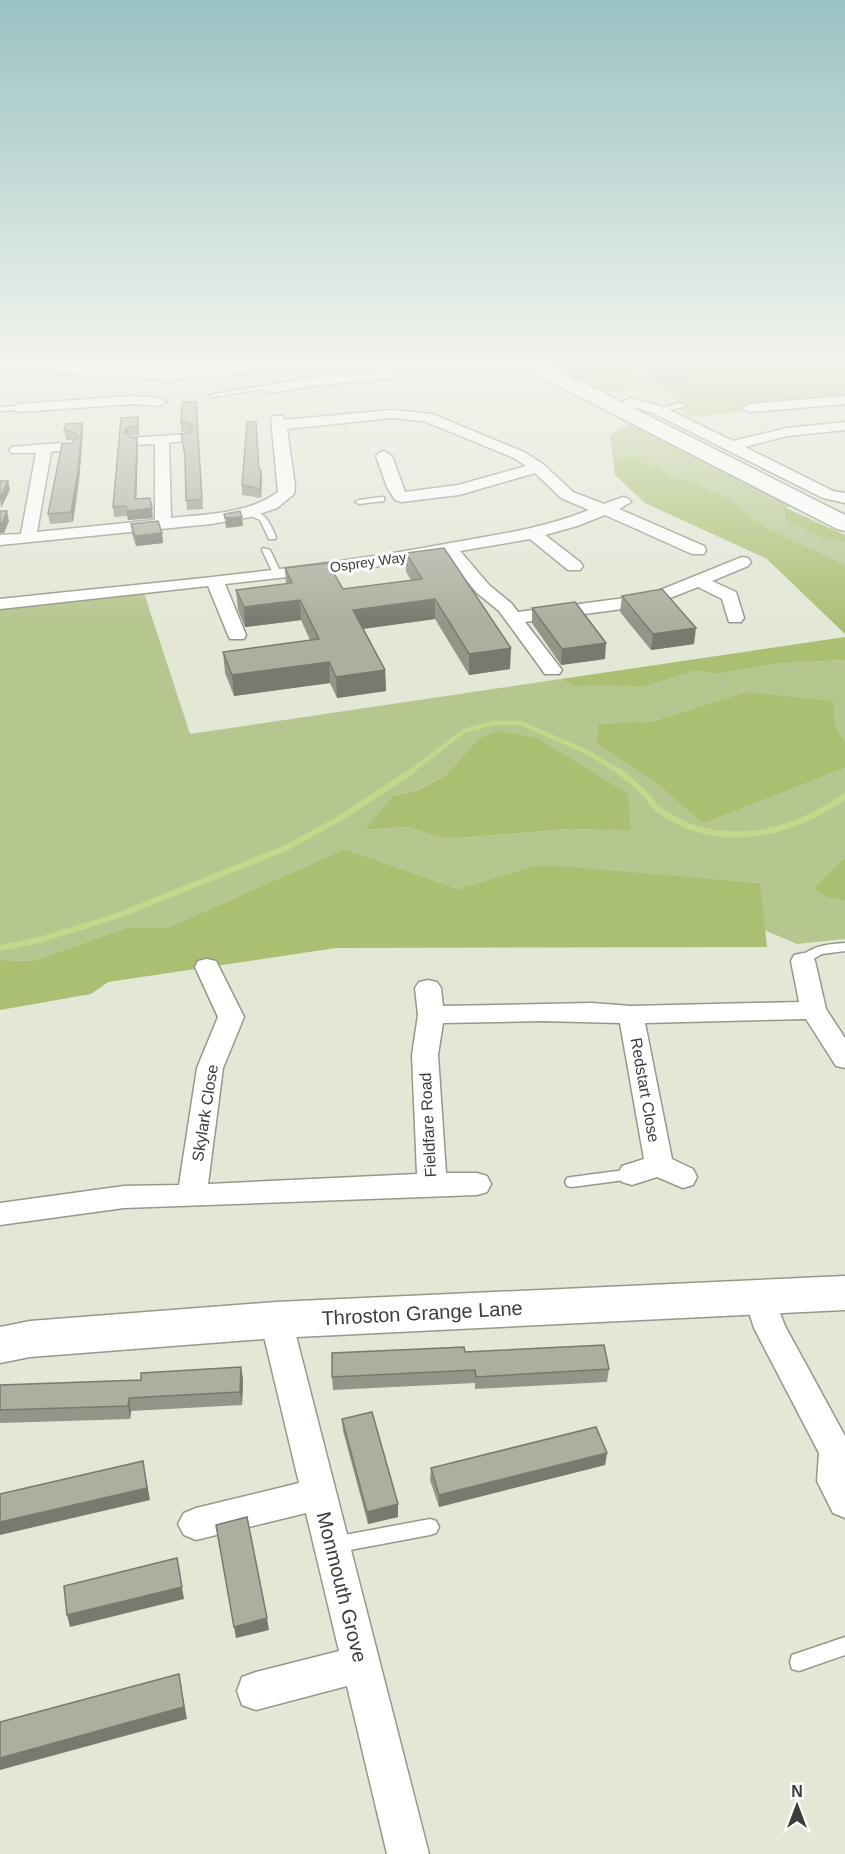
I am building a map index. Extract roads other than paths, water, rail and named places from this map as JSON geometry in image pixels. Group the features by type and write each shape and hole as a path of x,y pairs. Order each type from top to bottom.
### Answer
{"main road":[{"path":"703,452 845,524"},
{"path":"729,452 845,510"},
{"name":"Throston Grange Lane","path":"0,1345 30,1340 276,1320 845,1293"}],"street":[{"path":"28,538 44,452"},
{"path":"162,452 163,524"},
{"path":"0,540 163,524 250,512 271,505 286,494 282,452"},
{"path":"509,452 538,467 567,495 698,550"},
{"path":"744,452 829,495 845,498"},
{"path":"367,458 392,455 389,465 394,488 401,497"},
{"path":"381,499 459,490 538,467"},
{"name":"Osprey Way","path":"0,604 277,573 358,573 449,549 533,533 571,523 623,502"},
{"path":"533,533 574,566"},
{"path":"449,549 483,589 505,607 552,670"},
{"path":"513,618 652,600 742,562"},
{"path":"214,580 237,635"},
{"path":"699,581 730,596 735,618"},
{"path":"804,961 813,1010 845,1059"},
{"name":"Skylark Close","path":"192,1196 210,1068 231,1017 207,967"},
{"name":"Fieldfare Road","path":"0,1214 124,1197 192,1196 432,1184 425,1055 431,1016 428,988"},
{"path":"431,1016 563,1012 631,1016 813,1010"},
{"name":"Redstart Close","path":"631,1016 671,1171 632,1174"},
{"path":"432,1184 477,1184"},
{"path":"759,1296 770,1328 836,1452 834,1481 845,1502"},
{"name":"Monmouth Grove","path":"276,1320 408,1854"},
{"path":"196,1524 319,1494"},
{"path":"256,1691 361,1664"}],"lane":[{"path":"359,502 381,499"},
{"path":"250,512 263,518 272,537"},
{"path":"266,550 277,573"},
{"path":"804,961 814,952 845,947"},
{"path":"572,1182 632,1174"},
{"path":"332,1545 430,1527"},
{"path":"799,1662 845,1646"}],"waterway":[{"path":"409,773 464,731 493,723 521,723 589,753 621,773"},
{"path":"619,771 641,789 657,809 682,823 705,831 729,834 778,829 824,810 845,796"},
{"path":"0,948 39,940 117,916 288,847 342,817 409,773"}]}
